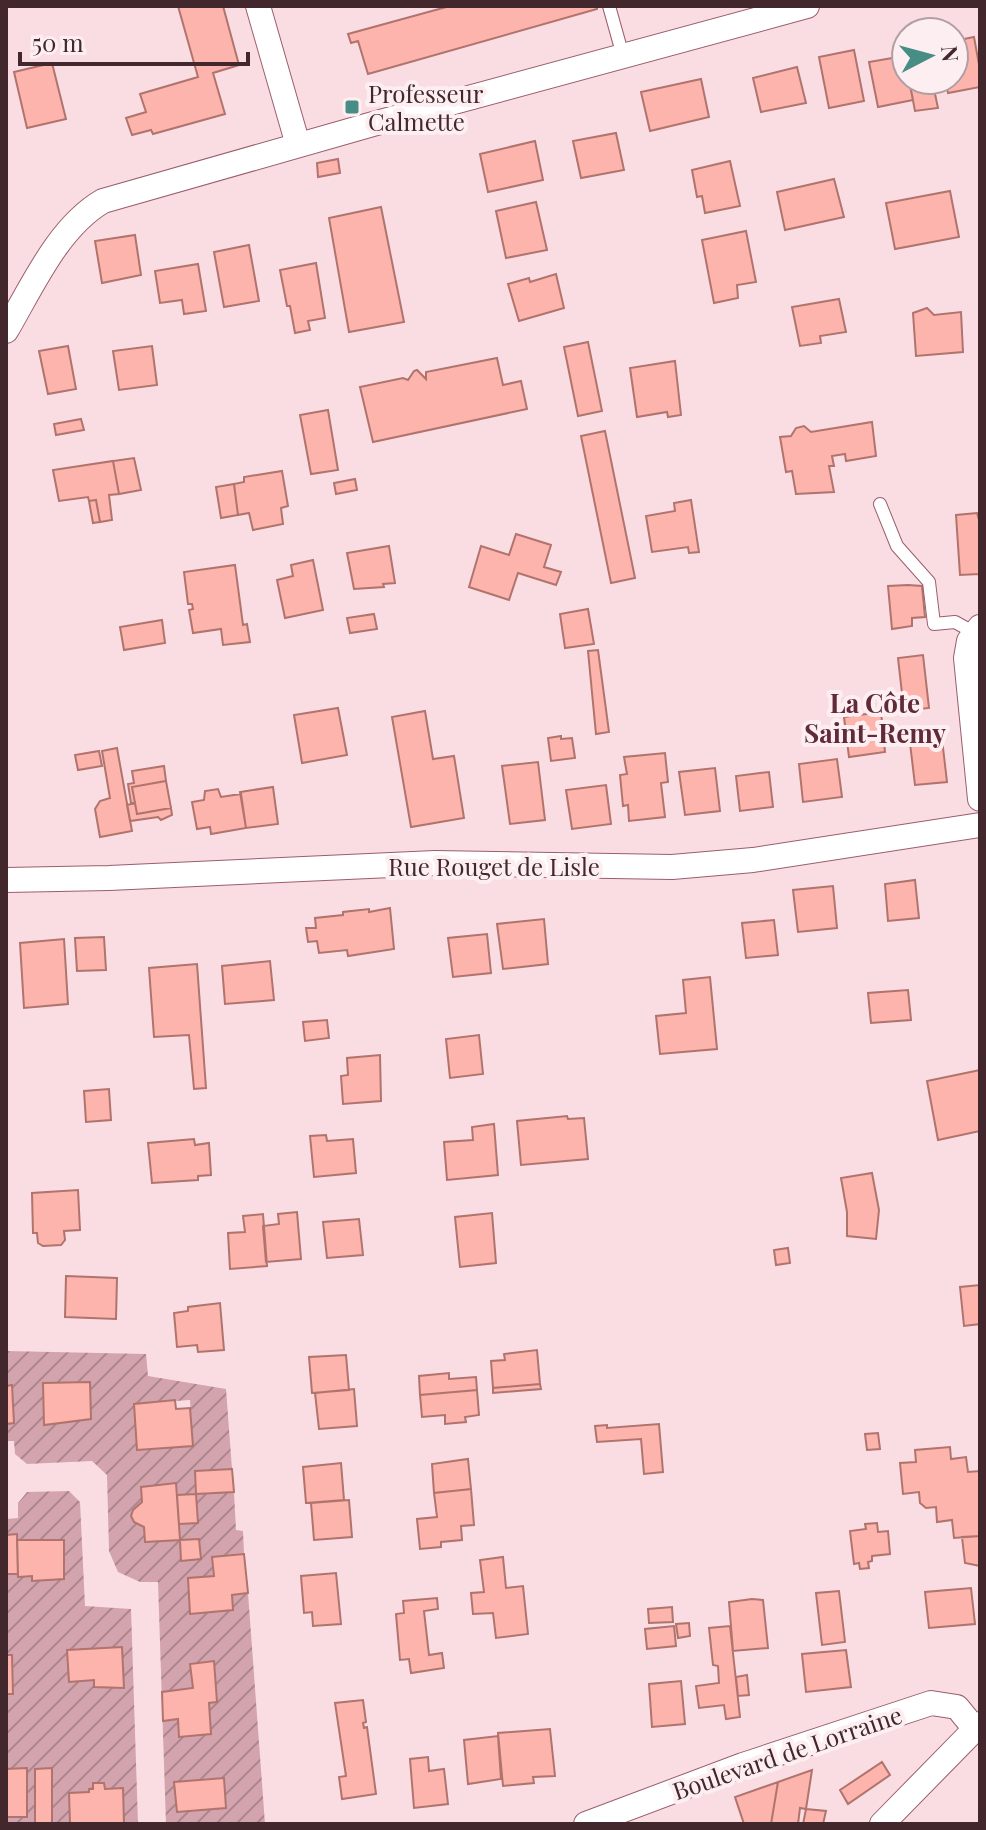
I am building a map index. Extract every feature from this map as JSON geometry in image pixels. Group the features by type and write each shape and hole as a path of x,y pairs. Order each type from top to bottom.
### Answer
{"street":[{"path":"258,6 298,145"},
{"path":"6,331 70,225 103,201 803,7"},
{"path":"977,630 969,641 966,658 980,799"},
{"name":"Rue Rouget de Lisle","path":"6,880 435,863 672,867 753,860 980,825"},
{"name":"Boulevard de Lorraine","path":"586,1824 743,1765 931,1703 957,1707 978,1726"},
{"path":"882,1824 978,1726"}],"lane":[{"path":"609,6 623,56"},
{"path":"880,504 897,546 929,582 934,624 955,622 977,630"}],"shaded area":[{"path":"6,1351 146,1354 148,1376 226,1389 232,1469 195,1471 196,1493 234,1492 236,1530 243,1531 244,1554 213,1557 214,1576 188,1578 190,1614 233,1610 232,1595 248,1593 265,1824 166,1824 158,1582 140,1582 118,1572 109,1551 107,1475 92,1461 27,1464 15,1454 14,1441 6,1441","holes":["190,1400 193,1446 137,1449 134,1404","176,1483 177,1495 196,1494 198,1522 179,1524 180,1540 146,1542 144,1527 132,1516 142,1502 141,1487"]},
{"path":"69,1491 80,1502 85,1606 131,1609 138,1824 6,1824 6,1519 18,1518 18,1503 27,1492"}],"building":[{"path":"178,6 223,6 239,65 213,73 225,114 153,134 151,130 132,135 126,118 146,112 140,94 198,77"},
{"path":"450,6 597,6 597,9 368,74 358,41 351,43 348,34"},
{"path":"974,37 980,87 970,89 970,38"},
{"path":"854,50 864,101 829,108 819,57"},
{"path":"890,58 890,96 912,96 913,100 878,107 869,62"},
{"path":"52,63 66,119 27,128 14,72"},
{"path":"797,67 806,103 761,112 753,78"},
{"path":"701,79 709,117 650,131 641,92"},
{"path":"912,96 935,96 938,108 915,111"},
{"path":"616,133 624,170 581,178 573,141"},
{"path":"535,141 543,180 488,192 480,154"},
{"path":"338,159 340,173 318,177 317,163"},
{"path":"730,161 740,206 705,213 702,196 697,197 692,170"},
{"path":"834,179 844,217 785,230 777,192"},
{"path":"950,191 959,237 895,249 886,203"},
{"path":"536,202 547,250 506,258 496,211"},
{"path":"381,207 404,322 349,332 329,218"},
{"path":"746,231 756,282 737,285 738,298 714,303 702,240"},
{"path":"135,235 141,275 102,283 95,241"},
{"path":"249,245 259,301 224,307 214,252"},
{"path":"316,263 325,318 308,321 310,330 295,333 280,270"},
{"path":"198,264 206,311 184,314 182,300 160,303 155,271"},
{"path":"556,274 564,308 519,321 508,284 529,278 530,282"},
{"path":"839,299 846,332 820,336 821,343 800,346 792,307"},
{"path":"927,308 934,315 961,312 963,352 916,356 913,313"},
{"path":"588,342 602,411 578,416 564,347"},
{"path":"68,346 76,389 48,394 39,351"},
{"path":"152,346 157,385 119,390 113,351"},
{"path":"497,358 503,385 521,381 527,409 373,442 360,387 403,378 408,380 417,370 426,379 426,372"},
{"path":"675,361 681,415 668,417 667,412 637,417 630,368"},
{"path":"328,410 338,470 311,474 300,415"},
{"path":"81,419 84,430 56,435 54,424"},
{"path":"872,422 876,456 846,461 845,454 832,456 834,466 829,466 834,492 796,494 792,471 786,472 780,437 791,436 796,428 804,426 811,432"},
{"path":"605,431 635,578 611,583 581,436"},
{"path":"134,458 141,490 119,494 113,461"},
{"path":"113,461 119,494 109,495 112,520 100,522 96,500 89,501 88,497 59,501 53,470"},
{"path":"282,471 288,506 281,508 283,524 253,530 249,513 238,515 234,484 244,482 244,477"},
{"path":"355,479 357,490 336,494 334,483"},
{"path":"234,484 238,515 221,518 216,487"},
{"path":"96,500 100,522 93,523 89,501"},
{"path":"691,500 699,552 689,553 688,547 652,552 646,516 675,511 674,503"},
{"path":"977,513 980,523 979,579 979,574 960,575 956,515"},
{"path":"516,534 551,545 544,567 561,572 556,585 518,573 509,600 469,587 481,546 509,555"},
{"path":"389,546 395,583 354,589 347,553"},
{"path":"313,560 323,610 285,618 277,580 293,576 291,565"},
{"path":"235,565 243,625 247,624 250,642 223,645 221,629 193,633 189,610 193,609 192,604 188,604 184,572"},
{"path":"888,586 922,586 925,617 912,618 912,626 892,629"},
{"path":"588,609 594,644 565,648 560,614"},
{"path":"374,614 377,629 350,633 347,618"},
{"path":"162,620 165,643 124,650 120,627"},
{"path":"598,650 609,732 596,734 588,651"},
{"path":"923,655 929,708 904,711 898,658"},
{"path":"338,708 347,755 302,763 294,715"},
{"path":"425,711 433,759 454,756 464,818 411,827 392,717"},
{"path":"881,712 885,752 849,757 844,717"},
{"path":"561,736 561,739 572,738 575,758 551,761 548,738"},
{"path":"942,739 947,782 915,785 910,743"},
{"path":"117,748 132,831 100,837 95,809 100,801 110,798 102,751"},
{"path":"99,751 102,766 78,770 75,755"},
{"path":"665,753 668,782 661,783 665,817 629,821 628,805 623,806 620,775 627,774 624,757"},
{"path":"837,759 842,797 803,802 799,764"},
{"path":"538,762 545,820 510,824 502,766"},
{"path":"164,766 166,781 132,787 135,803 131,803 128,784 134,783 132,771"},
{"path":"715,768 720,811 685,815 679,772"},
{"path":"769,772 773,807 740,811 736,776"},
{"path":"166,781 171,808 137,814 132,787"},
{"path":"606,785 611,824 572,829 566,790"},
{"path":"273,787 278,824 246,828 240,792"},
{"path":"218,789 221,797 241,794 246,828 211,834 210,827 197,829 192,802 204,800 205,791"},
{"path":"135,803 137,814 171,808 172,815 161,820 158,817 130,821 127,805"},
{"path":"915,880 919,918 888,921 885,884"},
{"path":"833,886 837,928 798,932 793,890"},
{"path":"390,908 394,949 348,956 347,950 319,953 317,941 308,942 306,928 316,928 315,918"},
{"path":"544,919 548,964 503,969 497,924"},
{"path":"774,920 778,955 746,958 742,923"},
{"path":"487,934 491,973 453,977 448,938"},
{"path":"104,937 106,970 77,971 75,938"},
{"path":"64,939 68,1004 24,1008 20,943"},
{"path":"270,961 274,1000 225,1004 222,966"},
{"path":"197,964 206,1088 194,1089 189,1035 154,1037 149,968"},
{"path":"710,977 717,1049 660,1054 656,1016 686,1013 683,980"},
{"path":"908,990 911,1020 871,1023 868,993"},
{"path":"327,1020 329,1038 305,1041 303,1022"},
{"path":"479,1035 483,1074 450,1078 446,1039"},
{"path":"380,1055 381,1101 343,1104 341,1076 348,1075 347,1058"},
{"path":"980,1070 980,1131 938,1140 927,1081"},
{"path":"109,1089 111,1120 86,1122 84,1091"},
{"path":"567,1116 568,1119 584,1118 588,1159 521,1165 517,1121"},
{"path":"494,1124 498,1175 447,1180 444,1142 473,1140 472,1127"},
{"path":"326,1135 327,1141 353,1139 356,1173 314,1177 310,1136"},
{"path":"194,1139 195,1145 209,1143 211,1175 198,1176 198,1180 152,1183 148,1143"},
{"path":"872,1173 879,1210 876,1239 847,1236 847,1212 841,1178"},
{"path":"78,1190 80,1230 64,1231 65,1240 61,1245 43,1246 38,1243 37,1233 33,1233 32,1193"},
{"path":"297,1212 301,1259 266,1262 263,1226 279,1224 278,1214"},
{"path":"492,1213 496,1263 460,1267 455,1217"},
{"path":"263,1214 267,1266 230,1269 228,1233 245,1232 243,1216"},
{"path":"359,1219 363,1255 327,1258 323,1222"},
{"path":"788,1248 790,1263 776,1265 774,1250"},
{"path":"66,1276 117,1278 116,1319 65,1317"},
{"path":"980,1285 980,1324 964,1326 960,1287"},
{"path":"220,1303 224,1350 198,1352 197,1345 177,1347 174,1313 188,1311 188,1307"},
{"path":"537,1350 540,1384 493,1388 491,1361 505,1360 504,1354"},
{"path":"346,1355 349,1390 312,1393 309,1357"},
{"path":"449,1373 449,1379 476,1377 477,1390 420,1395 419,1376"},
{"path":"90,1382 91,1419 44,1425 43,1383"},
{"path":"540,1384 541,1389 493,1393 493,1388"},
{"path":"12,1385 14,1423 6,1424 6,1386"},
{"path":"354,1389 357,1426 319,1429 315,1393"},
{"path":"477,1390 479,1415 465,1417 466,1422 445,1424 445,1415 422,1417 420,1395"},
{"path":"175,1400 176,1409 190,1408 193,1446 137,1450 134,1404"},
{"path":"659,1424 663,1472 644,1474 641,1439 597,1442 595,1426"},
{"path":"878,1433 880,1449 867,1450 865,1434"},
{"path":"950,1447 951,1459 966,1457 968,1472 980,1471 980,1536 954,1538 952,1520 937,1522 936,1507 926,1508 920,1503 919,1492 903,1494 900,1463 916,1462 915,1450"},
{"path":"468,1459 471,1489 434,1493 432,1464"},
{"path":"341,1463 344,1500 306,1503 303,1467"},
{"path":"232,1469 234,1492 196,1494 195,1471"},
{"path":"176,1483 180,1540 145,1542 144,1527 134,1522 131,1516 142,1502 141,1487"},
{"path":"471,1489 474,1525 461,1526 462,1540 441,1542 441,1547 420,1549 417,1519 437,1517 434,1493"},
{"path":"196,1494 198,1523 179,1524 177,1495"},
{"path":"349,1500 352,1537 314,1540 311,1503"},
{"path":"877,1523 878,1532 888,1531 890,1554 872,1556 872,1561 868,1562 869,1568 860,1569 859,1563 854,1564 850,1531 866,1529 865,1524"},
{"path":"17,1534 18,1574 6,1574 6,1535"},
{"path":"980,1536 980,1566 965,1563 962,1537"},
{"path":"199,1539 201,1559 181,1561 180,1540"},
{"path":"17,1540 64,1540 64,1579 32,1581 32,1576 18,1577"},
{"path":"244,1554 248,1593 232,1595 233,1610 190,1614 188,1578 214,1576 212,1557"},
{"path":"503,1557 506,1588 523,1586 528,1634 496,1638 493,1613 473,1614 471,1593 484,1592 480,1560"},
{"path":"336,1573 341,1624 313,1626 312,1612 304,1613 301,1576"},
{"path":"971,1588 975,1624 929,1628 925,1592"},
{"path":"839,1591 845,1642 822,1645 816,1593"},
{"path":"437,1598 438,1609 424,1611 429,1655 442,1653 444,1668 411,1673 409,1659 400,1660 396,1614 404,1613 403,1601"},
{"path":"763,1600 768,1648 733,1651 729,1602"},
{"path":"672,1607 673,1622 649,1623 648,1609"},
{"path":"689,1623 690,1636 678,1638 676,1624"},
{"path":"674,1626 676,1646 647,1649 645,1629"},
{"path":"730,1626 740,1717 726,1719 724,1705 699,1708 696,1686 719,1683 718,1666 713,1665 709,1628"},
{"path":"122,1647 124,1688 94,1687 94,1680 69,1682 67,1650"},
{"path":"846,1650 851,1687 806,1692 802,1654"},
{"path":"6,1655 12,1655 13,1694 6,1694"},
{"path":"214,1661 217,1702 209,1703 211,1734 179,1737 178,1719 163,1721 162,1692 193,1688 190,1664"},
{"path":"747,1675 749,1695 738,1696 736,1677"},
{"path":"681,1681 685,1724 652,1727 649,1684"},
{"path":"363,1700 366,1722 363,1723 364,1728 367,1727 376,1794 342,1799 339,1777 346,1776 335,1703"},
{"path":"550,1729 555,1776 533,1777 534,1783 503,1786 498,1733"},
{"path":"498,1736 501,1779 468,1784 464,1740"},
{"path":"428,1757 429,1771 444,1769 448,1804 414,1808 410,1759"},
{"path":"882,1762 890,1775 848,1804 840,1790"},
{"path":"27,1768 27,1817 6,1817 6,1769"},
{"path":"52,1768 52,1824 35,1824 35,1769"},
{"path":"812,1770 806,1809 800,1808 798,1824 771,1824 778,1782"},
{"path":"224,1778 226,1808 177,1812 174,1782"},
{"path":"778,1782 771,1824 744,1824 735,1797"},
{"path":"93,1783 104,1783 105,1789 123,1788 124,1824 70,1824 69,1793 89,1792 93,1789"},
{"path":"806,1809 826,1811 823,1824 803,1824"}],"place":[{"name":"Professeur Calmette","path":"352,107"}],"district":[{"name":"La Côte Saint-Remy","path":"875,717"}]}
